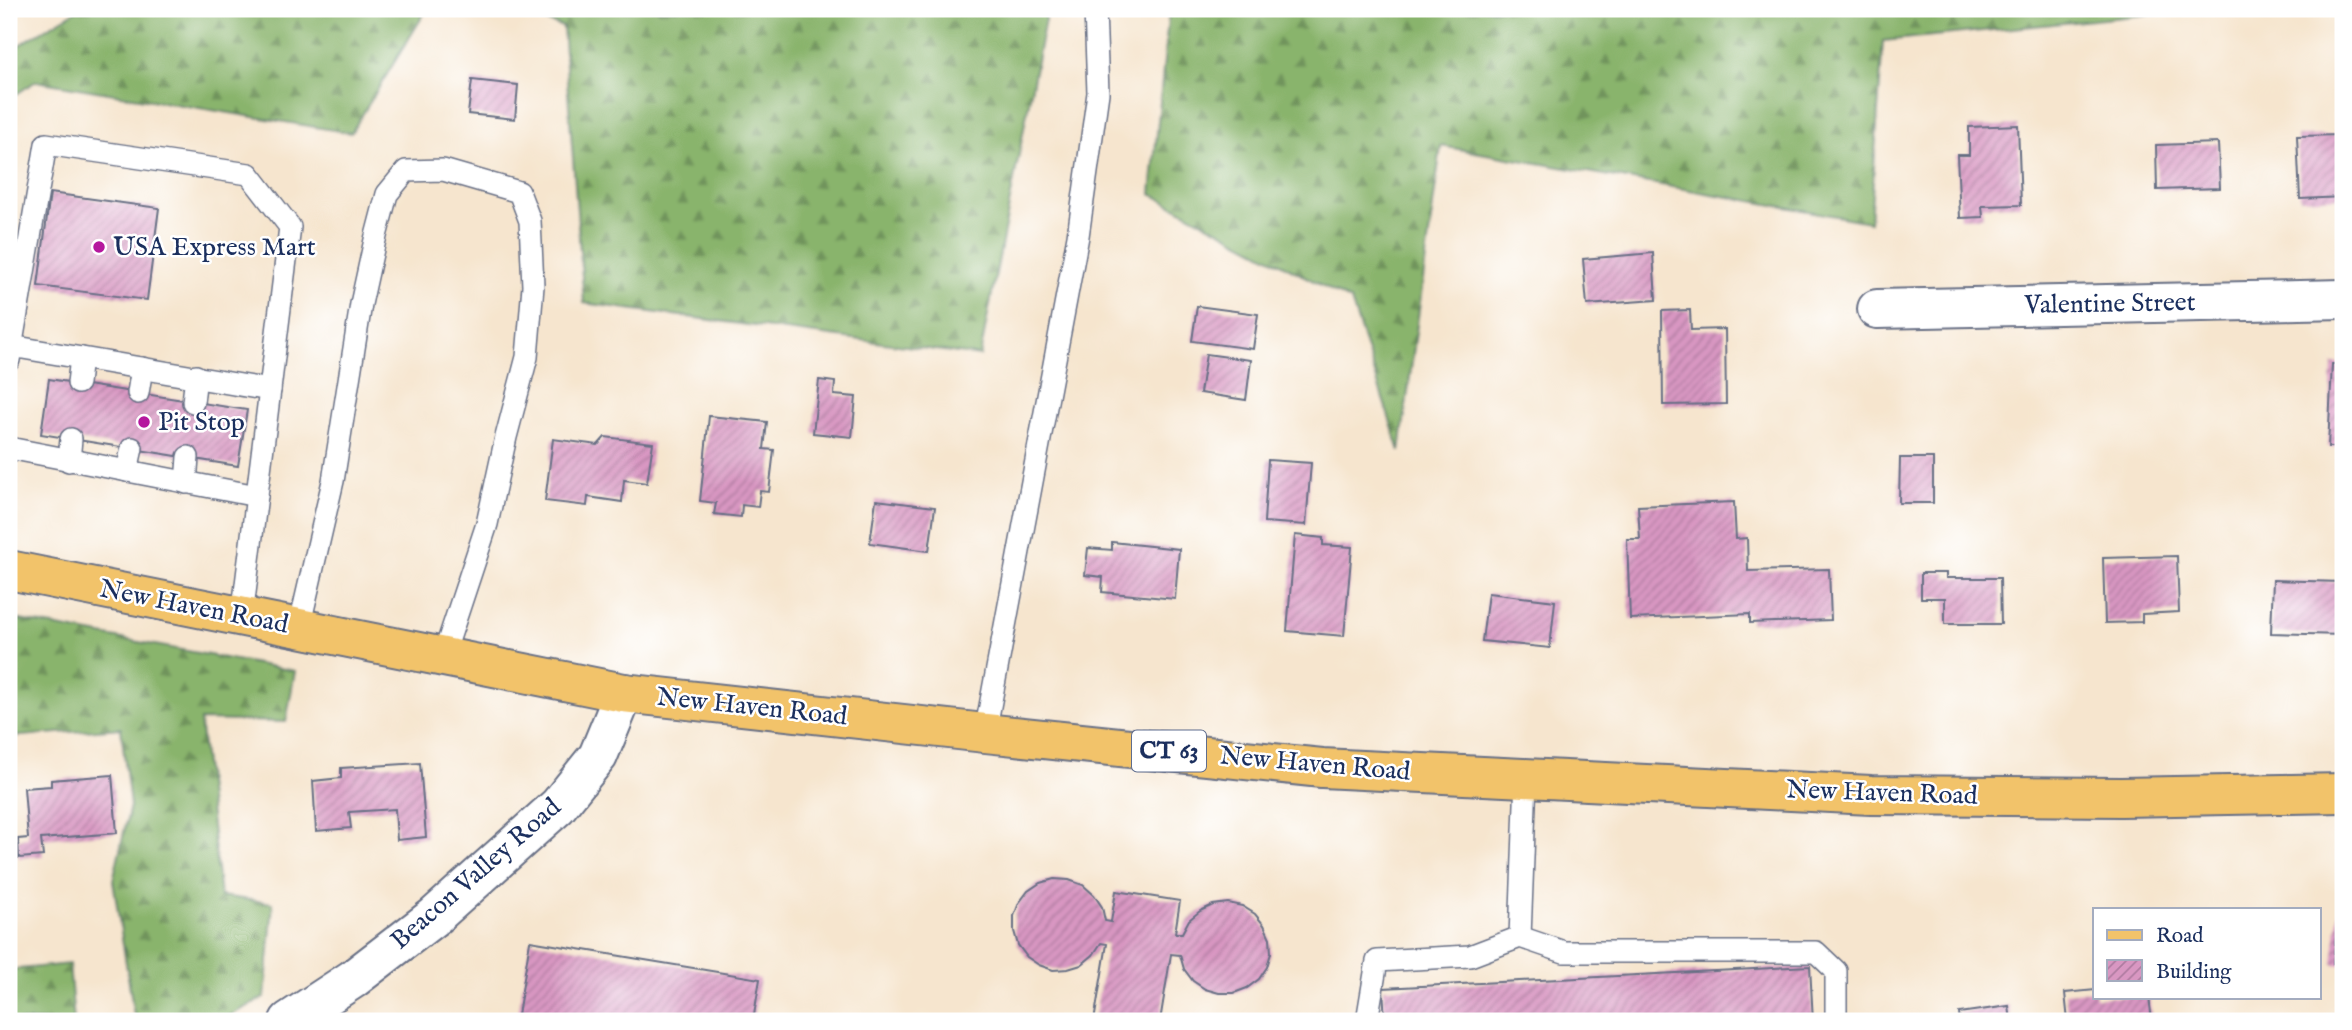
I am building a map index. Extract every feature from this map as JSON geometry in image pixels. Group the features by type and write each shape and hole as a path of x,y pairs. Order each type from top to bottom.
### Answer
{"main road":[{"name":"New Haven Road","path":"9,570 624,693 1322,768 1871,795 2121,797 2343,793"}],"street":[{"name":"Valentine Street","path":"1877,309 2343,299"},
{"name":"Beacon Valley Road","path":"289,1021 353,979 435,916 558,806 598,756 624,693"}],"lane":[{"path":"985,733 1078,236 1098,93 1096,9"},
{"path":"242,617 290,228 249,174 46,144 10,353 81,358 270,390"},
{"path":"299,628 333,481 361,304 387,194 406,171 443,170 519,192 530,221 533,286 527,357 487,524 443,657"},
{"path":"78,383 81,358"},
{"path":"138,393 142,368"},
{"path":"194,402 196,376"},
{"path":"69,461 71,439"},
{"path":"9,448 257,496"},
{"path":"127,471 132,448"},
{"path":"186,483 188,457"},
{"path":"1520,937 1526,778"},
{"path":"1367,1021 1377,961 1470,956 1520,937 1564,952 1816,953 1836,971 1836,1021"}],"green space":[{"path":"79,9 427,9 351,133 36,81 9,99 9,51"},
{"path":"511,9 1047,9 980,356 584,303 563,27"},
{"path":"1169,9 2204,9 1883,41 1870,222 1441,146 1400,451 1351,301 1151,194"},
{"path":"9,618 295,671 286,722 200,720 220,896 273,903 265,997 220,1021 135,1021 113,880 130,806 121,728 9,737"},
{"path":"69,964 74,1021 9,1021 9,970"}],"building":[{"path":"472,80 518,85 515,119 468,114"},
{"path":"2018,125 2021,205 1982,206 1983,217 1960,218 1957,155 1969,155 1969,127"},
{"path":"2343,135 2343,197 2300,199 2297,136"},
{"path":"2218,143 2220,188 2157,190 2156,145"},
{"name":"USA Express Mart","path":"50,193 159,208 147,300 38,286"},
{"path":"1653,253 1656,300 1587,305 1583,259"},
{"path":"1197,306 1258,314 1253,349 1192,341"},
{"path":"1690,310 1691,330 1725,329 1726,404 1663,405 1662,311"},
{"path":"1206,354 1251,360 1246,400 1200,393"},
{"path":"2332,364 2343,364 2343,447 2328,447"},
{"name":"Pit Stop","path":"49,379 247,410 238,466 41,434"},
{"path":"819,380 835,382 834,395 856,397 852,437 813,433"},
{"path":"709,416 767,422 764,449 774,450 769,492 760,491 758,507 742,505 741,517 714,514 716,503 700,501"},
{"path":"605,437 653,443 647,483 624,480 622,502 588,497 587,506 545,501 553,439 598,445"},
{"path":"1900,458 1933,458 1933,503 1899,503"},
{"path":"1268,460 1311,463 1306,525 1264,522"},
{"path":"876,500 935,507 929,551 870,543"},
{"path":"1734,502 1736,539 1747,538 1748,571 1829,569 1831,620 1750,623 1750,614 1630,619 1627,539 1640,539 1638,506"},
{"path":"1295,535 1323,538 1323,545 1352,547 1344,636 1287,631"},
{"path":"1112,542 1179,549 1175,599 1102,592 1103,577 1085,575 1088,548 1112,550"},
{"path":"2177,556 2179,612 2142,614 2142,622 2105,623 2103,558"},
{"path":"1921,573 1946,573 1946,578 2000,578 2001,624 1945,624 1945,598 1921,598"},
{"path":"2273,580 2343,582 2343,635 2271,633"},
{"path":"1488,593 1555,601 1550,648 1482,641"},
{"path":"420,763 426,837 397,840 395,809 349,812 351,828 316,831 313,781 341,778 341,768"},
{"path":"112,775 117,833 41,839 43,856 19,858 18,839 28,838 24,788 51,786 51,780"},
{"path":"1054,879 1083,885 1102,907 1105,921 1111,922 1116,891 1180,901 1175,933 1182,933 1189,920 1213,905 1228,903 1242,906 1255,914 1270,938 1271,953 1267,967 1259,979 1247,988 1234,993 1219,993 1205,989 1193,981 1184,969 1180,955 1171,954 1160,1021 1094,1021 1107,944 1101,943 1093,955 1081,965 1053,970 1027,957 1018,945 1014,931 1014,916 1028,891 1040,883"},
{"path":"2339,908 2343,908 2343,965 2333,964"},
{"path":"530,941 760,979 753,1021 517,1021"},
{"path":"1810,966 1813,1021 1385,1021 1383,988"},
{"path":"2093,990 2093,998 2149,998 2152,1021 2068,1021 2065,993"},
{"path":"2009,1006 2011,1021 1960,1021 1959,1013"}],"place":[{"name":"USA Express Mart","path":"99,247"},
{"name":"Pit Stop","path":"144,422"}]}
